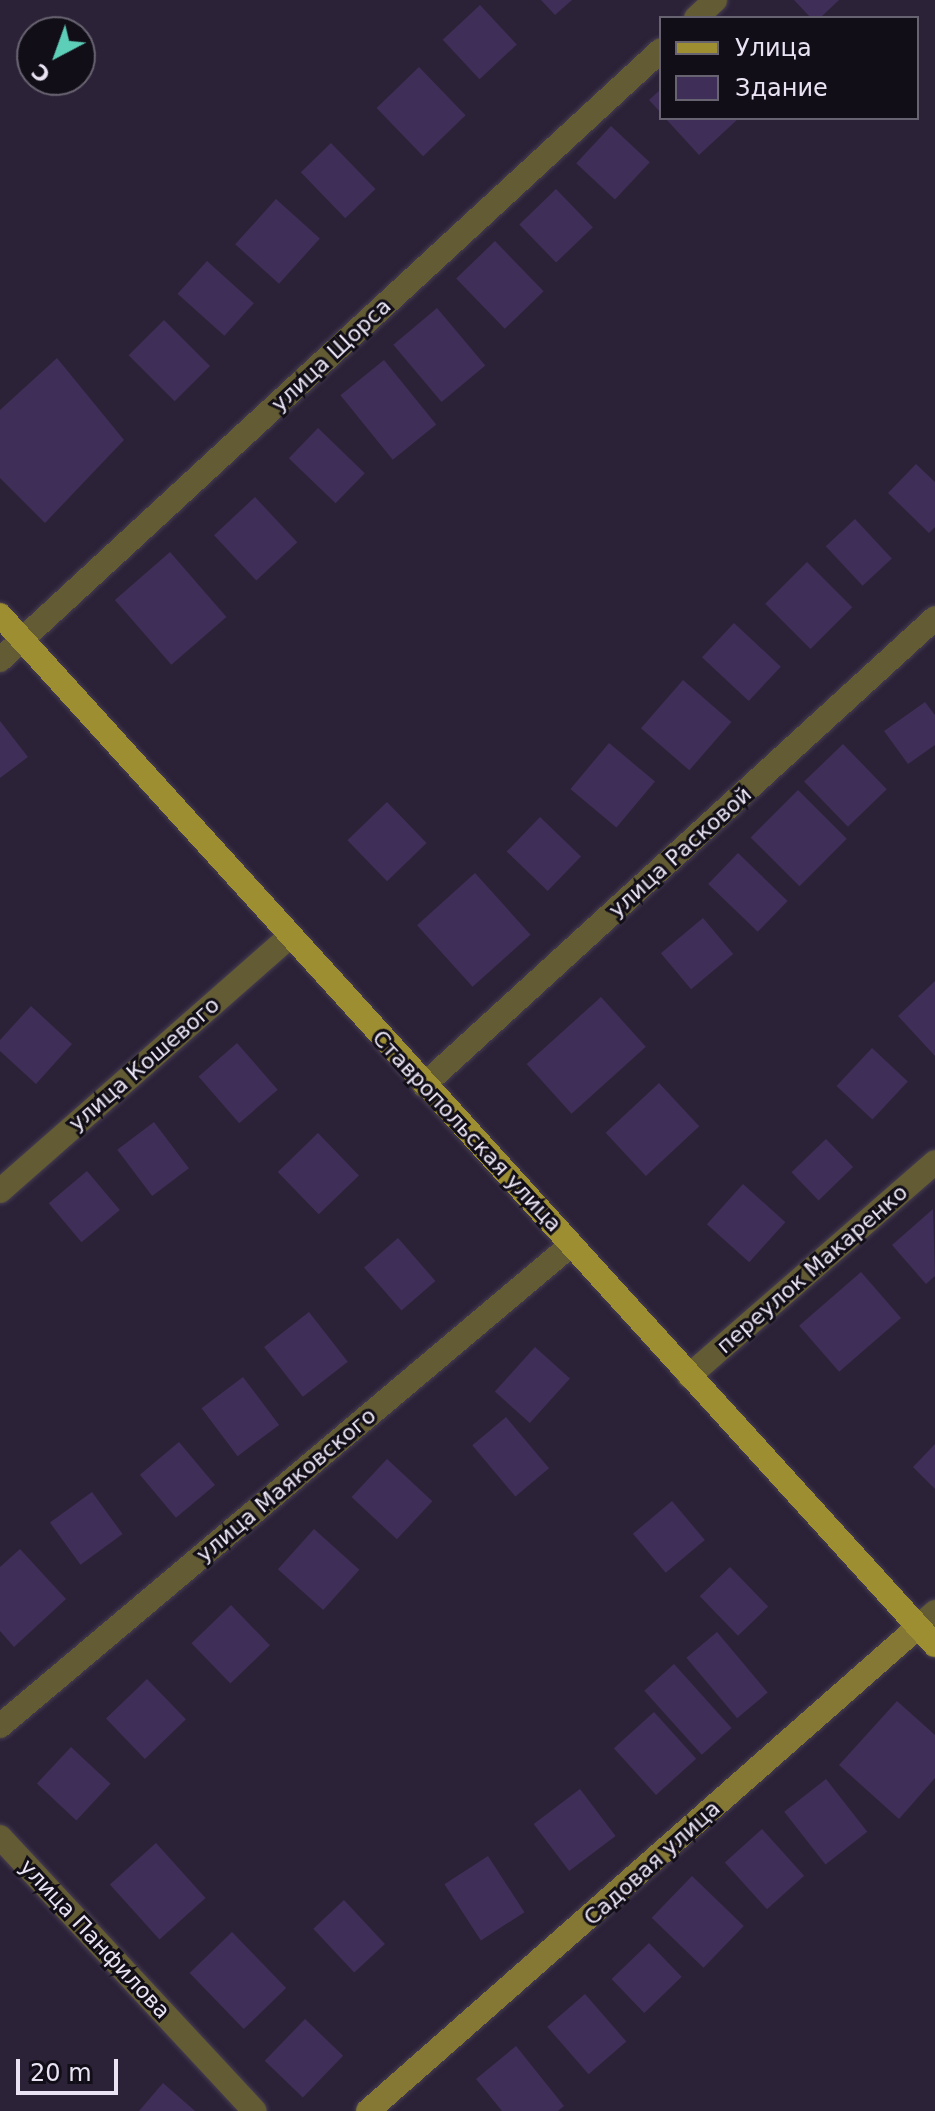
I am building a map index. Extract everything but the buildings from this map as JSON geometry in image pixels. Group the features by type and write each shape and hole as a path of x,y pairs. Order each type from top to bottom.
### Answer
{"main road":[{"name":"Ставропольская улица","path":"0,615 689,1376 927,1619 935,1645"}],"street":[{"path":"698,16 715,0"},
{"name":"улица Щорса","path":"0,660 659,52"},
{"name":"улица Расковой","path":"424,1085 935,618"},
{"name":"улица Кошевого","path":"0,1191 289,937"},
{"name":"переулок Макаренко","path":"689,1376 935,1162"},
{"name":"улица Маяковского","path":"0,1726 571,1245"},
{"name":"Садовая улица","path":"368,2111 927,1619"},
{"name":"улица Панфилова","path":"0,1837 255,2111"}]}
